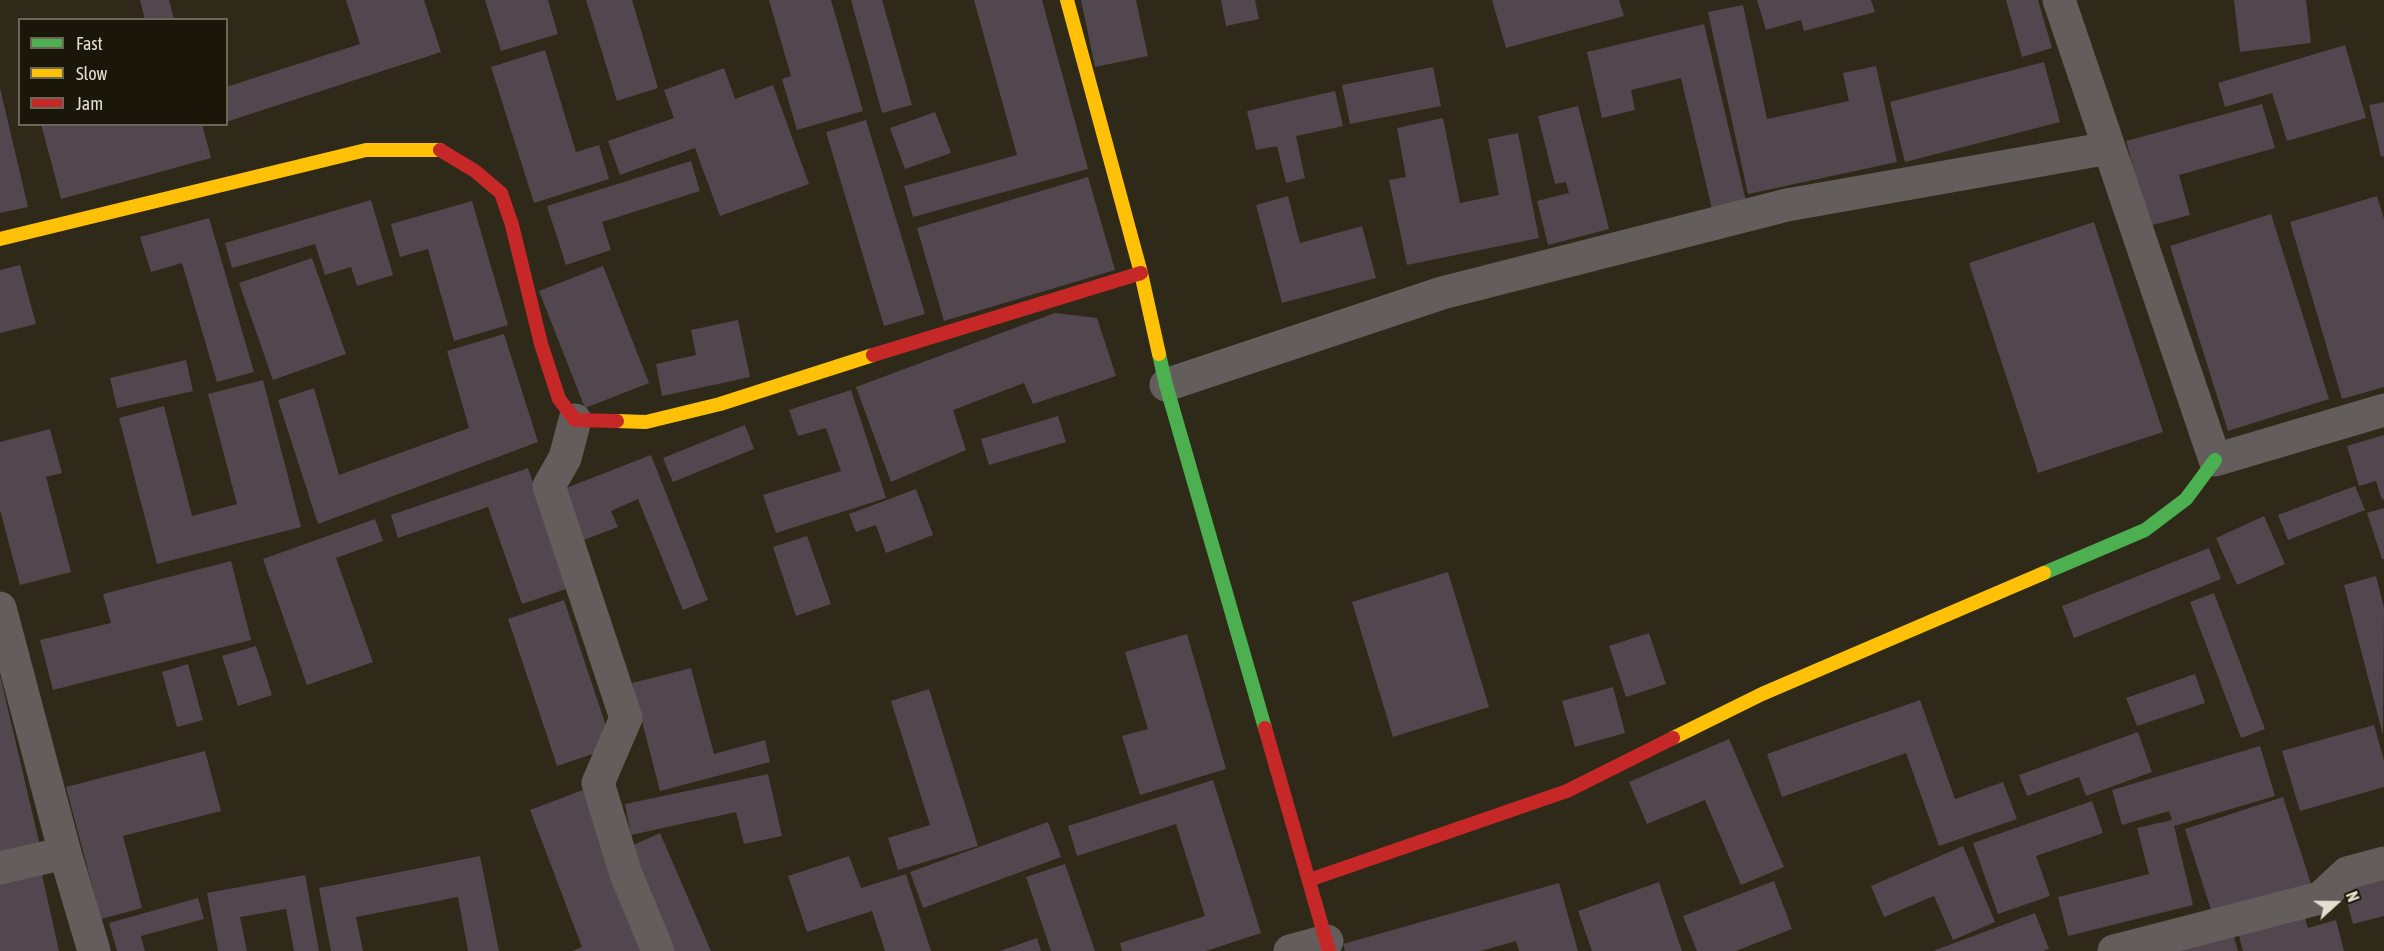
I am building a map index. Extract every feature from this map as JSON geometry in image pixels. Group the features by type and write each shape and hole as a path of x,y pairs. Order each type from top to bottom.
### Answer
{"street":[{"path":"1067,0 1141,273 1166,385 1328,946 1290,951"},
{"path":"2059,0 2215,460"},
{"path":"1166,385 1442,292 1776,207 2109,148"},
{"path":"0,239 366,150 441,150 475,171 501,193 512,225 541,344 559,399 575,420"},
{"path":"575,420 646,422 720,404 1141,273"},
{"path":"1309,880 1567,791 1762,694 2145,530 2186,499 2215,460 2384,410"},
{"path":"575,420 565,458 549,486 626,718 598,783 626,874 658,951"},
{"path":"0,608 65,853 94,951"},
{"path":"0,868 65,853"},
{"path":"2114,951 2320,898 2347,873 2384,863"}],"building":[{"path":"140,0 169,0 174,18 144,18"},
{"path":"346,0 424,0 441,52 228,121 228,86 360,44"},
{"path":"485,0 548,0 558,34 501,51"},
{"path":"586,0 632,0 658,88 617,101"},
{"path":"769,0 831,0 863,111 797,130 782,79 791,76"},
{"path":"851,0 882,0 912,105 882,113"},
{"path":"974,0 1042,0 1088,169 913,217 904,186 1017,155"},
{"path":"1081,0 1136,0 1148,56 1095,67"},
{"path":"1221,0 1255,0 1259,19 1226,26"},
{"path":"1492,0 1619,0 1624,16 1506,48"},
{"path":"1757,0 1871,0 1875,12 1804,31 1801,20 1766,30"},
{"path":"2006,0 2038,0 2052,48 2022,57"},
{"path":"2234,0 2306,0 2311,43 2240,52"},
{"path":"1743,5 1767,119 1849,101 1843,73 1876,66 1897,162 1748,194 1708,12"},
{"path":"1704,24 1746,201 1712,209 1681,78 1631,90 1635,110 1602,118 1587,52"},
{"path":"2345,45 2366,118 2287,141 2272,93 2225,107 2218,83"},
{"path":"545,50 576,152 599,145 609,179 534,203 491,67"},
{"path":"2044,62 2060,122 1905,162 1890,102"},
{"path":"1433,67 1441,106 1350,124 1342,85"},
{"path":"724,68 735,99 773,85 809,184 720,216 695,148 620,175 608,141 674,118 664,90"},
{"path":"0,88 28,207 0,213"},
{"path":"1335,91 1343,126 1296,136 1305,178 1286,183 1277,146 1256,150 1247,111"},
{"path":"2384,102 2384,156 2381,157 2369,105"},
{"path":"2262,104 2275,148 2179,175 2190,215 2149,226 2126,141"},
{"path":"1578,106 1609,229 1548,245 1537,201 1569,193 1566,182 1555,184 1538,116"},
{"path":"935,112 951,153 905,169 890,128"},
{"path":"1443,118 1460,203 1499,195 1488,139 1518,133 1539,238 1407,265 1389,180 1406,177 1397,128"},
{"path":"866,120 925,314 884,326 826,132"},
{"path":"42,126 203,126 211,158 61,199"},
{"path":"691,161 700,191 602,222 611,250 566,265 547,206"},
{"path":"1088,177 1115,270 944,321 917,228"},
{"path":"1288,196 1300,243 1362,226 1376,278 1282,303 1256,205"},
{"path":"2377,196 2384,219 2384,387 2342,399 2290,222"},
{"path":"371,200 393,275 357,286 351,267 325,275 315,244 232,268 225,243"},
{"path":"472,201 508,325 454,341 428,249 400,257 391,224"},
{"path":"2271,214 2329,399 2228,431 2170,246"},
{"path":"209,218 254,372 217,382 182,263 151,272 140,237"},
{"path":"2094,222 2163,432 2038,473 1969,263"},
{"path":"312,258 346,354 273,380 239,283"},
{"path":"20,265 36,324 0,333 0,270"},
{"path":"603,266 649,383 585,408 539,291"},
{"path":"1055,313 1097,318 1116,376 1033,404 1024,383 953,410 966,450 891,482 856,387"},
{"path":"738,320 750,377 662,396 656,364 696,355 691,330"},
{"path":"504,334 538,442 318,524 278,400 314,388 339,475 469,428 447,351"},
{"path":"186,360 193,391 117,408 110,378"},
{"path":"263,380 301,527 157,564 119,418 164,406 192,516 237,504 208,394"},
{"path":"851,390 886,498 776,533 763,495 841,471 826,428 798,436 789,410"},
{"path":"1058,416 1066,442 989,465 981,439"},
{"path":"745,425 754,449 673,482 663,458"},
{"path":"50,429 62,473 46,477 71,572 20,585 0,510 0,442"},
{"path":"2384,435 2384,499 2382,500 2376,481 2359,486 2347,446"},
{"path":"651,455 708,600 683,610 638,499 611,511 618,527 581,541 561,490"},
{"path":"528,468 569,588 522,604 488,507 398,538 391,515"},
{"path":"2355,486 2365,510 2288,540 2278,515"},
{"path":"916,489 933,535 886,553 876,525 856,532 849,514"},
{"path":"2384,508 2384,559 2382,559 2367,513"},
{"path":"2264,516 2285,564 2237,585 2216,538"},
{"path":"375,519 383,541 336,558 373,662 307,685 263,559"},
{"path":"807,536 831,604 796,616 773,547"},
{"path":"2209,548 2221,579 2074,638 2062,606"},
{"path":"231,561 251,640 53,690 40,640 111,623 103,594"},
{"path":"1448,572 1489,707 1393,737 1352,602"},
{"path":"2376,576 2384,608 2383,735 2344,585"},
{"path":"2214,593 2265,729 2241,738 2190,602"},
{"path":"564,600 613,747 557,766 508,619"},
{"path":"1649,633 1666,684 1626,697 1609,646"},
{"path":"1187,634 1226,769 1140,795 1122,736 1148,729 1125,652"},
{"path":"256,646 272,695 238,706 222,656"},
{"path":"188,664 203,720 177,727 162,672"},
{"path":"691,668 714,754 765,740 770,762 660,791 632,683"},
{"path":"2195,674 2205,703 2137,726 2126,698"},
{"path":"0,675 40,846 0,855"},
{"path":"1613,687 1625,733 1575,747 1562,701"},
{"path":"929,689 978,846 898,870 888,838 930,825 891,701"},
{"path":"1920,700 1955,799 2003,782 2017,819 1939,846 1906,753 1782,797 1767,754"},
{"path":"2374,725 2384,760 2384,787 2300,811 2282,751"},
{"path":"2138,732 2152,772 2086,796 2079,777 2027,796 2019,775"},
{"path":"1729,739 1784,867 1741,885 1705,800 1647,824 1629,782"},
{"path":"2260,746 2275,796 2174,826 2193,905 2068,936 2058,897 2149,874 2137,828 2172,820 2169,811 2122,825 2112,790"},
{"path":"205,751 221,811 123,836 142,908 101,919 66,787"},
{"path":"768,774 782,836 744,844 736,812 631,835 625,804"},
{"path":"1213,780 1261,933 1206,951 1122,951 1120,943 1205,916 1176,824 1077,856 1068,826"},
{"path":"583,790 643,951 572,951 582,947 530,810"},
{"path":"2283,797 2311,884 2213,916 2185,829"},
{"path":"2092,801 2103,833 2036,856 2050,896 1998,914 1973,843"},
{"path":"1048,822 1061,857 923,908 910,872"},
{"path":"660,833 711,951 672,951 627,848"},
{"path":"1963,846 1995,922 1953,940 1934,896 1884,917 1871,886"},
{"path":"480,856 499,951 468,951 458,897 356,917 363,951 331,951 319,888"},
{"path":"849,856 861,888 906,874 931,951 885,951 872,911 807,932 788,876"},
{"path":"1065,864 1095,951 1051,951 1026,877"},
{"path":"41,870 59,951 0,951 0,879"},
{"path":"2384,873 2384,916 2353,924 2342,884"},
{"path":"305,875 319,951 294,951 286,909 240,917 247,951 218,951 207,893"},
{"path":"1774,881 1792,929 1736,951 1697,951 1683,916"},
{"path":"1659,882 1682,951 1592,951 1578,911"},
{"path":"1559,883 1578,951 1519,951 1516,941 1481,951 1345,951 1343,944"},
{"path":"198,898 204,919 141,936 145,951 117,951 109,923"},
{"path":"2035,913 2049,949 2043,951 1933,951"},
{"path":"2304,915 2308,928 2336,920 2344,951 2243,951 2238,932"},
{"path":"2233,933 2238,951 2170,951"},
{"path":"1037,938 1041,951 1000,951"}],"traffic: fast":[{"path":"1159,354 1265,728"},
{"path":"2044,573 2145,530 2186,499 2215,460"}],"traffic: slow":[{"path":"1067,0 1141,273 1159,354"},
{"path":"0,239 366,150 440,150"},
{"path":"617,421 646,422 720,404 873,355"},
{"path":"1673,738 1762,694 2044,573"}],"traffic: jam":[{"path":"440,150 475,171 501,193 512,225 541,344 559,399 575,420 617,421"},
{"path":"873,355 1141,273"},
{"path":"1265,728 1329,951"},
{"path":"1309,880 1567,791 1673,738"}]}
